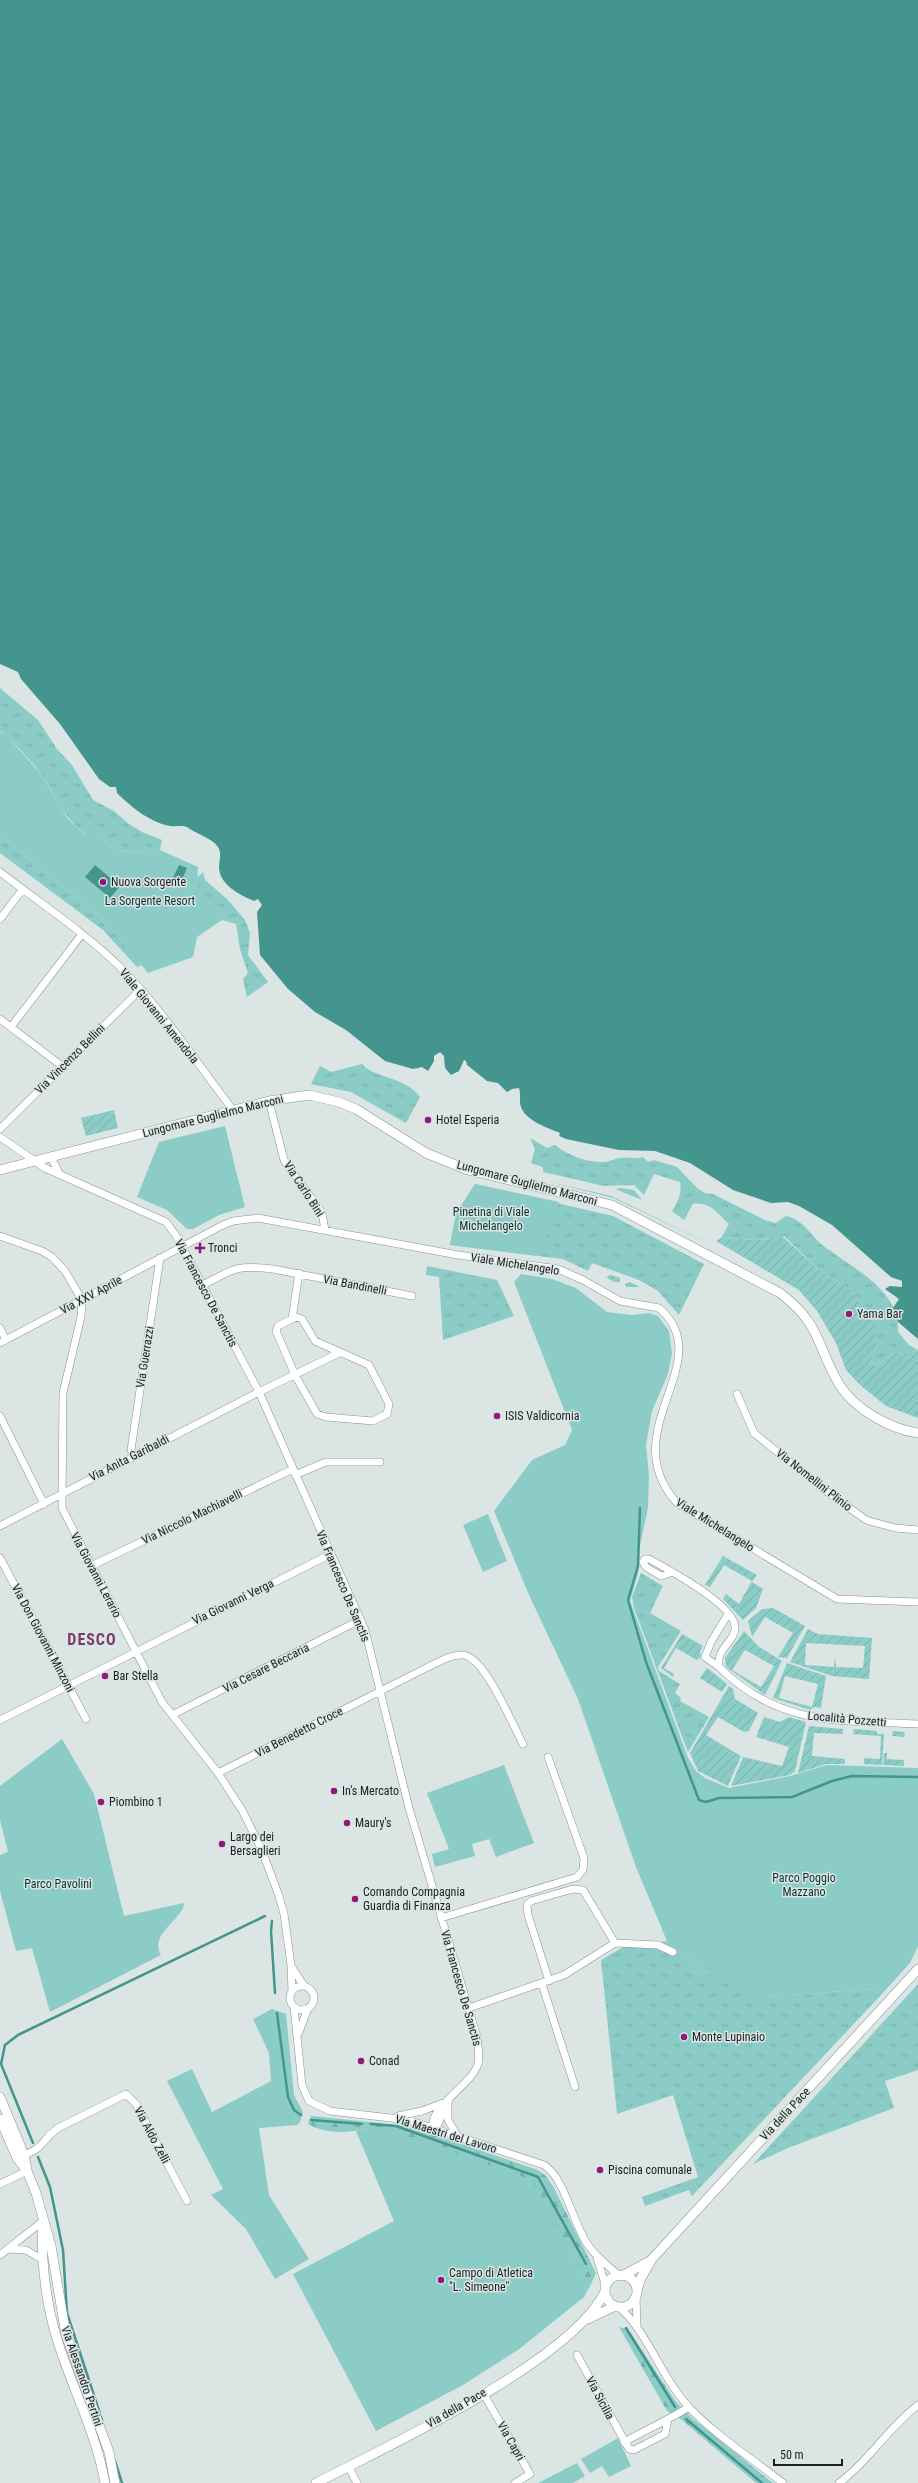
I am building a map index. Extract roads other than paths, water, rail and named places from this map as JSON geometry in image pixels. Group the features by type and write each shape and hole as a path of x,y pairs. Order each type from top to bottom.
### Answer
{"street":[{"name":"Viale Giovanni Amendola","path":"0,872 82,934 120,967 140,990 233,1110"},
{"path":"0,919 23,889"},
{"path":"11,1027 82,934"},
{"name":"Via Vincenzo Bellini","path":"0,1128 140,990"},
{"path":"0,1019 62,1066"},
{"name":"Lungomare Guglielmo Marconi","path":"0,1170 269,1101 309,1095 332,1100 356,1109 426,1152 468,1170 595,1200 635,1216 753,1278 791,1302 814,1327 838,1384 845,1392 885,1422 904,1431 918,1432"},
{"name":"Via Carlo Bini","path":"269,1101 284,1160 322,1213 325,1230"},
{"name":"Via Francesco De Sanctis","path":"0,1137 34,1162 60,1175 160,1218 170,1227 182,1246 259,1392 360,1620 367,1638 411,1815 477,2037 478,2063 468,2081 433,2117 432,2127"},
{"path":"51,1157 60,1175"},
{"name":"Viale Michelangelo","path":"182,1246 221,1226 246,1219 258,1218 458,1255 558,1269 583,1280 620,1300 659,1308 670,1320 676,1332 679,1344 676,1373 664,1405 655,1442 656,1465 664,1486 670,1495 688,1511 830,1596 847,1600 918,1602"},
{"path":"0,1236 42,1251 52,1257 65,1271 82,1300"},
{"name":"Via XXV Aprile","path":"3,1341 182,1246"},
{"name":"Via Guerrazzi","path":"134,1456 131,1450 160,1258"},
{"name":"Via Bandinelli","path":"203,1285 242,1266 298,1274 412,1296"},
{"path":"292,1319 298,1274"},
{"name":"Via Giovanni Lerario","path":"82,1300 81,1318 63,1393 61,1493 65,1517 136,1650 154,1688 172,1715 218,1773 242,1810 273,1878 285,1922 291,1965 292,1991"},
{"path":"296,1317 302,1319 315,1342 339,1353 369,1365 389,1404 388,1412 383,1417 373,1421 321,1416 314,1410 295,1375 276,1331 278,1326 296,1317"},
{"path":"0,1328 3,1341"},
{"name":"Via Anita Garibaldi","path":"0,1526 44,1504 61,1493 339,1353"},
{"name":"Via Nomellini Plinio","path":"737,1394 754,1433 822,1488 866,1520 895,1528 918,1530"},
{"path":"0,1416 44,1504"},
{"name":"Via Niccolo Machiavelli","path":"91,1566 294,1472 326,1462 380,1462"},
{"name":"Via Giovanni Verga","path":"0,1720 136,1650 331,1554"},
{"name":"Via Don Giovanni Minzoni","path":"0,1558 86,1719"},
{"path":"670,1573 710,1594 735,1622 735,1630 719,1654 719,1667"},
{"name":"Località Pozzetti","path":"728,1614 711,1642 705,1657 710,1663 719,1667 732,1680 763,1702 797,1714 830,1720 918,1724"},
{"name":"Via Cesare Beccaria","path":"172,1715 360,1620"},
{"name":"Via Benedetto Croce","path":"218,1773 379,1691 452,1656 470,1657 482,1668 523,1744"},
{"path":"441,1918 577,1877 583,1870 584,1858 548,1756"},
{"path":"549,1981 528,1915 527,1905 531,1901 573,1889 583,1890 615,1943"},
{"path":"468,2008 542,1984 572,1971 615,1943 658,1945 673,1952"},
{"name":"Via Giovanni Lerario","path":"291,1965 304,1986"},
{"name":"Via della Pace","path":"636,2293 641,2278 652,2259 918,1969"},
{"path":"542,1984 575,2087"},
{"path":"292,1991 304,1986"},
{"name":"Via Maestri del Lavoro","path":"298,2034 308,2008 314,2000 314,1994 310,1989 304,1986"},
{"name":"Via Maestri del Lavoro","path":"292,1991 290,1999 294,2008 298,2034 302,2085 309,2101 330,2111 393,2117 432,2127 547,2167 557,2180 580,2233 597,2257 620,2276"},
{"path":"294,2008 301,2010 308,2008"},
{"name":"Via Aldo Zelli","path":"24,2155 42,2147 51,2133 58,2128 126,2094 131,2097 136,2104 187,2201"},
{"name":"Via Alessandro Pertini","path":"0,2097 24,2155 27,2171 36,2193 51,2246 66,2335 109,2452 115,2483"},
{"path":"449,2100 448,2120 457,2135"},
{"name":"Via Francesco De Sanctis","path":"393,2117 422,2111 449,2100"},
{"name":"Via Alessandro Pertini","path":"0,2119 16,2158 27,2171"},
{"path":"0,2184 27,2171"},
{"path":"0,2255 43,2221"},
{"name":"Via Alessandro Pertini","path":"43,2221 43,2260 57,2340 96,2443 105,2483"},
{"path":"8,2248 26,2250 43,2260"},
{"name":"Via Maestri del Lavoro","path":"597,2257 606,2289"},
{"name":"Via della Pace","path":"620,2276 652,2259"},
{"path":"637,2328 636,2293 633,2282 620,2276 611,2280 606,2289 608,2300 617,2306 637,2328 668,2379 689,2407 783,2483"},
{"name":"Via della Pace","path":"587,2319 606,2289"},
{"path":"617,2306 630,2304 636,2293"},
{"name":"Via della Pace","path":"316,2483 483,2393 537,2359 587,2319 617,2306"},
{"name":"Via Sicilia","path":"577,2355 624,2442"},
{"name":"Via Capri","path":"483,2393 530,2474 515,2483"},
{"path":"839,2483 851,2475 888,2432 918,2405"},
{"path":"668,2420 665,2434 634,2450 629,2449 624,2442 659,2422 668,2420 689,2407"},
{"path":"348,2466 358,2483"}],"waterway":[{"path":"640,1508 638,1566 628,1600 646,1662 699,1800 706,1802 719,1798 792,1797 832,1781 852,1776 918,1777"},
{"path":"33,2143 1,2064 5,2045 18,2035 265,1916"},
{"path":"272,1921 271,1931 275,1993"},
{"path":"277,2013 288,2097 294,2110 301,2115"},
{"path":"311,2120 362,2124"},
{"path":"371,2124 396,2126 538,2177 586,2264"},
{"path":"38,2157 50,2187 63,2250 67,2313 102,2420"},
{"path":"626,2328 675,2407"},
{"path":"686,2419 762,2483"},
{"path":"115,2461 122,2483"}],"place":[{"name":"Nuova Sorgente","path":"103,882"},
{"name":"Hotel Esperia","path":"428,1120"},
{"name":"Tronci","path":"200,1248"},
{"name":"Yama Bar","path":"849,1314"},
{"name":"ISIS Valdicornia","path":"497,1416"},
{"name":"Bar Stella","path":"105,1676"},
{"name":"In's Mercato","path":"334,1791"},
{"name":"Piombino 1","path":"101,1802"},
{"name":"Maury's","path":"347,1823"},
{"name":"Largo dei Bersaglieri","path":"222,1844"},
{"name":"Comando Compagnia Guardia di Finanza","path":"355,1899"},
{"name":"Monte Lupinaio","path":"684,2037"},
{"name":"Conad","path":"361,2061"},
{"name":"Piscina comunale","path":"600,2170"},
{"name":"Campo di Atletica \"L. Simeone\"","path":"441,2280"}],"district":[{"name":"DESCO","path":"92,1639"}],"park label":[{"name":"La Sorgente Resort","path":"150,901"},
{"name":"Pinetina di Viale Michelangelo","path":"491,1219"},
{"name":"Parco Pavolini","path":"58,1884"},
{"name":"Parco Poggio Mazzano","path":"804,1885"}]}
